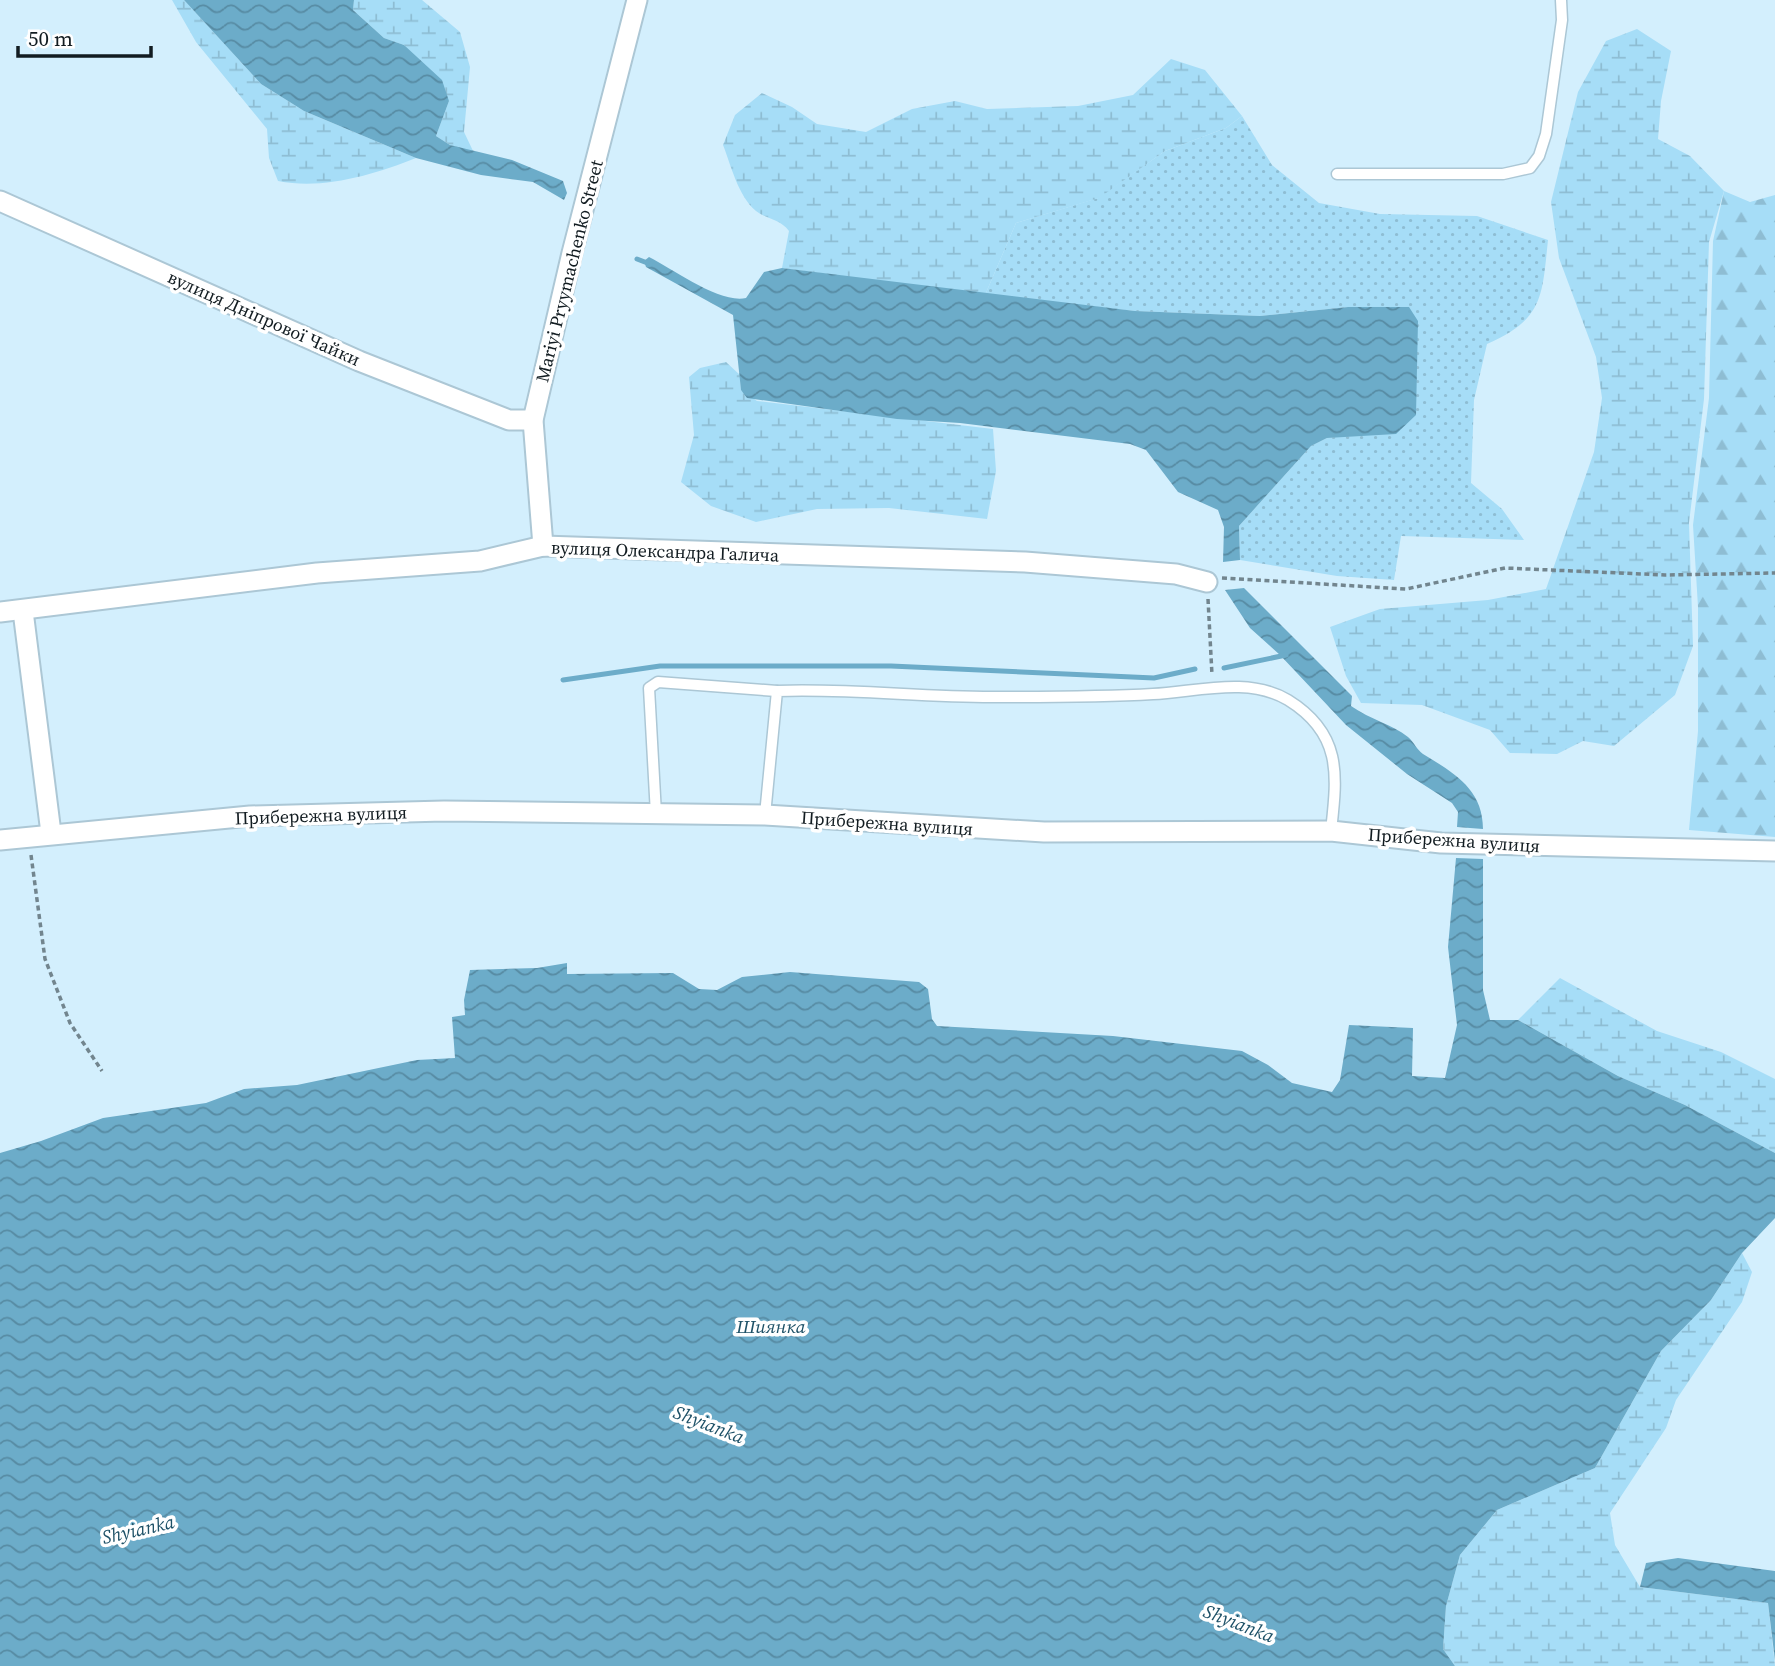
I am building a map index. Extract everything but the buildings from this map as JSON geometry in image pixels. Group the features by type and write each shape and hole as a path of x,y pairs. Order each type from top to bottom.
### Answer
{"street":[{"name":"Mariyi Pryymachenko Street","path":"543,546 533,421 572,253 637,0"},
{"name":"вулиця Дніпрової Чайки","path":"0,201 372,366 509,420 533,421"},
{"name":"вулиця Олександра Галича","path":"0,612 317,573 480,561 543,546 1025,562 1176,574 1207,582"},
{"path":"23,611 51,833"},
{"name":"Прибережна вулиця","path":"0,840 27,835 250,816 444,811 765,815 1044,832 1331,831 1441,843 1775,851"}],"lane":[{"path":"1337,174 1503,174 1530,168 1539,156 1545,134 1562,20 1561,0"},
{"path":"656,814 649,688 658,682 777,691 888,691 996,697 1155,694 1213,688 1246,688 1273,693 1301,710 1330,747 1337,768 1331,831"},
{"path":"765,815 777,691"}],"path":[{"path":"1213,688 1207,582 1224,577 1406,589 1505,568 1665,575 1775,573"},
{"path":"27,835 45,959 70,1023 102,1071"}],"green space":[{"path":"172,0 184,0 261,84 304,111 416,158 383,170 330,182 312,184 278,181 269,158 267,129 196,42"},
{"path":"354,0 422,0 460,32 470,67 464,132 474,153 450,145 436,136 449,101 404,45 384,38 353,10"},
{"path":"1637,29 1671,51 1661,101 1658,139 1690,156 1724,191 1709,242 1704,399 1689,523 1693,646 1675,695 1614,746 1583,741 1557,754 1510,753 1490,730 1422,705 1361,703 1346,676 1330,627 1380,609 1488,600 1546,589 1594,452 1602,398 1596,357 1559,258 1551,202 1578,92 1606,41"},
{"path":"1171,59 1205,70 1242,116 1226,128 1165,151 1099,198 1016,223 985,295 782,268 789,231 750,205 736,180 723,145 735,115 762,93 792,107 817,124 866,132 912,109 955,101 987,109 1078,106 1133,95"},
{"path":"1242,116 1272,165 1319,203 1380,214 1477,216 1548,240 1544,276 1537,304 1520,325 1487,344 1474,400 1471,483 1502,509 1524,540 1401,536 1394,580 1337,576 1240,560 1239,526 1311,446 1327,438 1352,435 1348,307 1260,316 1135,311 985,295 1016,223 1098,198 1165,151 1226,128"},
{"path":"1724,191 1750,202 1775,195 1775,837 1689,830 1698,731 1698,607 1693,525 1709,398 1713,241"},
{"path":"726,362 740,375 741,390 757,401 993,429 996,471 987,519 889,508 817,509 756,522 711,506 681,482 694,435 689,377 700,368"},
{"path":"1560,978 1657,1031 1721,1052 1775,1079 1775,1153 1685,1105 1618,1076 1518,1020"},
{"path":"1742,1253 1752,1272 1742,1302 1676,1400 1666,1428 1610,1513 1615,1545 1640,1587 1768,1603 1775,1666 1455,1666 1443,1649 1446,1606 1460,1555 1497,1510 1595,1468 1661,1351 1711,1300"}],"water":[{"path":"184,0 354,0 353,10 384,38 404,45 442,80 449,101 436,136 450,145 512,160 563,181 567,193 564,200 533,182 481,175 416,158 304,111 261,84"},
{"path":"649,257 710,291 735,298 746,298 764,272 782,268 1135,311 1260,316 1348,307 1409,307 1418,321 1416,415 1396,434 1327,438 1311,446 1239,526 1240,560 1223,562 1224,527 1218,510 1178,492 1146,450 1130,444 960,423 897,419 747,398 741,390 733,315 646,267 644,261"},
{"path":"1244,588 1352,696 1351,706 1402,733 1421,752 1465,784 1478,803 1483,829 1457,827 1458,812 1452,803 1407,774 1346,725 1280,655 1250,628 1225,590"},
{"name":"Шиянка","path":"1456,858 1483,859 1483,990 1490,1020 1518,1020 1618,1076 1685,1105 1775,1153 1775,1218 1742,1253 1711,1300 1661,1351 1595,1468 1497,1510 1460,1555 1446,1606 1443,1649 1455,1666 0,1666 0,1153 103,1118 206,1103 244,1089 297,1085 417,1060 455,1058 452,1017 465,1015 464,1000 470,970 537,968 567,963 567,974 673,973 699,989 717,990 742,977 790,972 919,982 928,989 932,1019 937,1026 1113,1036 1242,1051 1268,1065 1292,1083 1332,1092 1340,1080 1349,1025 1413,1028 1412,1076 1445,1078 1457,1025 1448,947"},
{"path":"1678,1558 1775,1571 1775,1661 1768,1603 1640,1587 1646,1563"}],"waterway":[{"path":"637,259 650,264"},
{"path":"1224,668 1286,655"},
{"path":"563,680 660,666 891,666 1154,678 1195,669"}],"water label":[{"name":"Shyianka","path":"709,1424"},
{"name":"Shyianka","path":"138,1529"},
{"name":"Shyianka","path":"1239,1623"}]}
